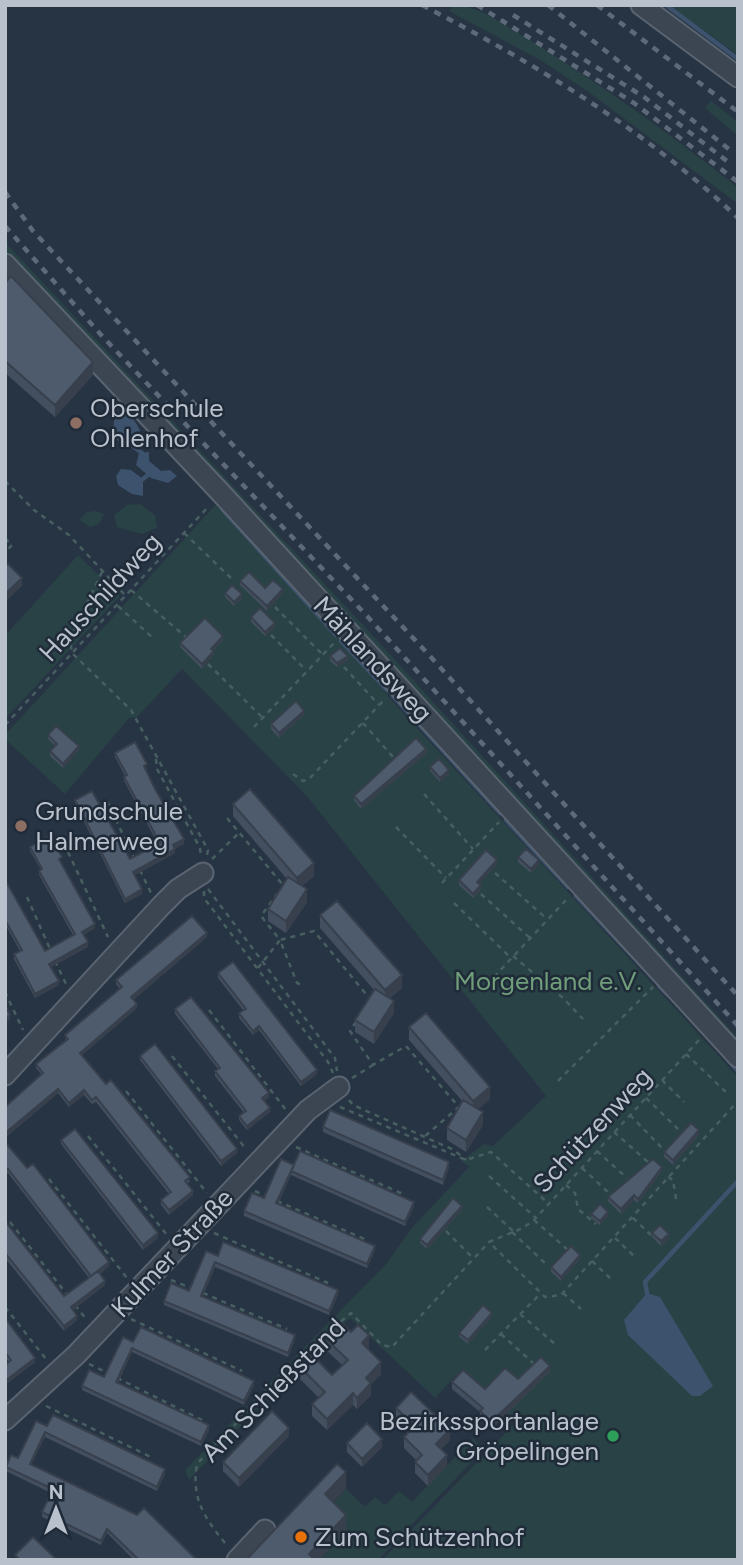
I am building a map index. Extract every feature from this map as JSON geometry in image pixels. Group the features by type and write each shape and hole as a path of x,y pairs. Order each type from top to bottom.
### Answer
{"street":[{"path":"641,5 738,77"},
{"name":"Mählandsweg","path":"5,264 221,493 738,1057"},
{"path":"5,1075 161,906 178,889 202,873"},
{"name":"Kulmer Straße","path":"5,1420 76,1355 297,1121 338,1088"},
{"path":"237,1560 265,1530"}],"path":[{"path":"5,481 34,510 69,536 126,595"},
{"name":"Hauschildweg","path":"5,725 221,493"},
{"path":"184,533 232,579"},
{"path":"5,538 12,545 5,552"},
{"path":"102,572 70,639 72,653 131,710 208,850 202,873 210,894 335,1058 338,1088 353,1105 454,1150 466,1160"},
{"path":"131,589 187,638"},
{"path":"117,605 154,639"},
{"path":"275,607 323,654"},
{"path":"254,727 346,630"},
{"path":"271,635 307,671"},
{"path":"208,664 263,718"},
{"path":"344,667 379,705"},
{"path":"292,774 303,780 309,779 398,685"},
{"path":"363,723 393,757"},
{"path":"156,759 156,769 200,848 204,898 328,1062 344,1110 466,1160 491,1152 549,1203"},
{"path":"424,794 473,849"},
{"path":"107,801 152,894 161,906"},
{"path":"442,883 511,809"},
{"path":"227,818 284,885 261,916 280,940 297,982 304,986"},
{"path":"396,827 446,878"},
{"path":"202,873 214,856 239,833"},
{"path":"68,852 110,940 119,951"},
{"path":"495,873 547,920"},
{"path":"494,977 580,885"},
{"path":"481,894 530,938"},
{"path":"27,897 66,985 77,999"},
{"path":"454,903 512,957 563,998 583,1019"},
{"path":"258,968 280,940 314,931 372,997 364,1008"},
{"path":"558,1081 609,1028 665,977"},
{"path":"5,992 33,1045"},
{"path":"209,1010 297,1121"},
{"path":"357,1020 350,1031 373,1065"},
{"name":"Schützenweg","path":"351,1313 382,1346 392,1347 489,1242 535,1219 711,1027"},
{"path":"338,1088 406,1046 459,1107 424,1137"},
{"path":"686,1054 729,1095"},
{"path":"172,1056 258,1163"},
{"path":"662,1080 684,1102"},
{"path":"127,1091 208,1195 219,1204"},
{"path":"646,1098 677,1129"},
{"path":"489,1242 545,1297 563,1293 738,1101"},
{"path":"630,1115 662,1148"},
{"path":"614,1132 648,1162"},
{"path":"88,1136 178,1247"},
{"path":"280,1139 403,1194"},
{"path":"597,1151 627,1178"},
{"path":"582,1168 610,1195"},
{"path":"489,1176 568,1250"},
{"path":"668,1177 673,1180 676,1199"},
{"path":"49,1178 138,1290"},
{"path":"240,1182 367,1240"},
{"path":"566,1185 575,1193 578,1209 596,1224"},
{"path":"487,1207 548,1266"},
{"path":"632,1217 651,1236"},
{"path":"10,1222 98,1332"},
{"path":"198,1226 328,1283"},
{"path":"446,1231 474,1259"},
{"path":"614,1237 635,1257"},
{"path":"592,1261 612,1280"},
{"path":"157,1270 169,1279 288,1329"},
{"path":"485,1350 541,1293"},
{"path":"563,1293 580,1309"},
{"path":"5,1307 57,1373"},
{"path":"119,1310 127,1317 242,1371"},
{"name":"Am Schießstand","path":"225,1543 202,1516 194,1479 197,1464 307,1349 351,1313"},
{"path":"520,1314 555,1344"},
{"path":"501,1334 533,1363"},
{"path":"76,1355 202,1420"},
{"path":"33,1396 42,1404 153,1458"}],"green space":[{"path":"454,5 474,9 494,18 637,112 738,188 738,204 590,93 542,61 449,11"},
{"path":"669,5 738,5 738,55"},
{"path":"711,101 738,122 738,136 705,108"},
{"path":"5,242 377,640 738,1038 738,1050 5,255"},
{"name":"Morgenland e.V.","path":"219,501 397,706 738,1077 738,1560 382,1560 516,1422 461,1370 435,1398 350,1318 314,1349 189,1480 185,1470 386,1264 411,1229 469,1167 461,1161 484,1144 493,1146 546,1096 306,795 182,669 137,717 129,718 65,794 5,739 5,735"},
{"path":"140,504 155,515 157,528 142,534 117,527 114,515 127,505"},
{"path":"87,512 104,514 99,524 90,527 79,520"},
{"path":"78,555 120,596 5,719 5,636"},
{"path":"473,1438 484,1449 378,1560 319,1560 346,1531 325,1511 346,1489 365,1507 375,1497 385,1505 399,1491 412,1502"}],"water":[{"path":"122,410 130,413 140,430 134,443 122,446 113,434 114,421"},
{"path":"149,452 149,461 161,471 170,470 177,476 168,483 151,478 136,465 139,453"},
{"path":"121,469 131,470 143,479 143,496 132,494 118,485 116,476"},
{"path":"647,1293 660,1297 713,1386 700,1396 692,1396 628,1335 624,1320"}],"building":[{"path":"11,276 93,362 55,405 5,361 5,283"},
{"path":"8,564 22,578 5,594 5,566"},
{"path":"249,572 265,588 273,580 283,589 267,606 240,581"},
{"path":"232,585 242,594 234,602 225,593"},
{"path":"260,608 275,623 265,632 251,617"},
{"path":"205,618 223,636 202,664 180,643"},
{"path":"340,648 348,656 337,663 330,656"},
{"path":"296,701 304,711 279,733 271,724"},
{"path":"56,726 79,746 63,764 50,751 57,744 48,735"},
{"path":"416,738 426,749 361,804 354,796"},
{"path":"135,742 147,764 144,766 155,789 184,839 173,845 175,849 133,872 142,889 125,899 75,800 92,791 130,859 160,843 124,777 127,775 115,753"},
{"path":"439,759 449,770 440,778 430,767"},
{"path":"250,789 314,863 297,878 233,804"},
{"path":"50,835 62,857 59,859 95,924 82,932 88,942 49,964 59,981 35,994 14,954 22,950 5,920 5,884 7,883 45,951 75,934 39,871 42,869 30,847"},
{"path":"526,849 539,860 531,869 518,857"},
{"path":"486,850 497,860 477,882 481,885 473,894 459,880"},
{"path":"288,877 307,889 286,921 268,909"},
{"path":"337,901 402,975 385,990 320,915"},
{"path":"192,916 207,933 131,997 137,1004 80,1053 106,1084 111,1080 190,1177 185,1181 193,1191 169,1210 161,1200 171,1192 96,1097 92,1100 84,1090 69,1103 58,1089 5,1133 5,1107 43,1073 36,1064 68,1039 65,1035 122,987 116,980"},
{"path":"233,962 317,1070 301,1082 259,1026 253,1031 239,1013 246,1009 218,973"},
{"path":"375,989 394,1001 374,1032 355,1020"},
{"path":"191,997 269,1093 262,1098 270,1108 247,1126 239,1116 246,1111 215,1071 220,1068 175,1009"},
{"path":"5,1005 10,1015 5,1018"},
{"path":"426,1013 490,1087 473,1101 409,1027"},
{"path":"155,1044 237,1149 221,1161 140,1056"},
{"path":"463,1100 483,1112 466,1140 447,1128"},
{"path":"330,1110 449,1162 443,1180 323,1127"},
{"path":"691,1123 699,1130 673,1160 664,1152"},
{"path":"75,1129 158,1233 143,1245 61,1140"},
{"path":"5,1142 27,1168 33,1164 109,1262 91,1276 8,1169 5,1172"},
{"path":"300,1151 414,1202 405,1222 291,1171"},
{"path":"281,1159 294,1165 276,1203 375,1246 367,1264 244,1211 252,1193 264,1198"},
{"path":"653,1159 662,1167 638,1199 634,1195 621,1209 608,1197"},
{"path":"453,1198 462,1206 427,1245 420,1239"},
{"path":"600,1204 608,1212 600,1221 591,1214"},
{"path":"5,1221 64,1296 98,1271 105,1281 71,1307 77,1316 64,1326 5,1253"},
{"path":"660,1225 669,1234 661,1241 652,1233"},
{"path":"223,1242 338,1290 329,1311 215,1262 201,1296 295,1335 288,1353 164,1301 171,1283 189,1291 206,1251 218,1256"},
{"path":"571,1246 580,1255 561,1277 551,1267"},
{"path":"483,1305 492,1313 468,1340 459,1333"},
{"path":"5,1318 35,1358 5,1381 5,1365 11,1360 5,1352"},
{"path":"343,1324 351,1332 358,1325 369,1335 362,1343 381,1362 366,1378 371,1383 357,1398 353,1393 327,1419 312,1404 325,1392 300,1367 312,1355 332,1375 348,1360 327,1340"},
{"path":"141,1327 254,1381 244,1401 132,1348 116,1382 209,1425 201,1442 82,1386 89,1370 104,1377 123,1337 133,1342"},
{"path":"541,1357 550,1366 491,1422 480,1411 483,1408 452,1382 463,1370 485,1389 505,1368 518,1379"},
{"path":"411,1392 450,1429 436,1444 447,1455 428,1475 415,1462 422,1455 404,1437 415,1426 396,1408"},
{"path":"272,1411 289,1428 239,1478 223,1462"},
{"path":"53,1415 165,1469 157,1487 45,1432 30,1464 137,1515 144,1508 197,1560 139,1560 107,1529 101,1541 42,1512 53,1489 6,1467 11,1455 18,1458 36,1421 47,1426"},
{"path":"367,1423 382,1439 362,1459 347,1443"},
{"path":"337,1464 346,1472 325,1494 346,1515 309,1554 315,1560 246,1560"},
{"path":"33,1537 57,1560 20,1560 15,1555"}],"waterway":[{"path":"666,5 738,59"},
{"path":"130,444 142,453"},
{"path":"143,479 148,475"},
{"path":"223,510 336,635"},
{"path":"341,641 387,690"},
{"path":"393,696 500,813"},
{"path":"506,820 568,887"},
{"path":"576,896 655,980"},
{"path":"659,986 668,995"},
{"path":"729,1061 738,1071"},
{"path":"647,1293 645,1282 738,1181"}],"railway":[{"path":"422,5 506,51 588,101 666,156 738,218"},
{"path":"477,5 634,103 738,182"},
{"path":"548,5 730,150"},
{"path":"597,5 738,112"},
{"path":"513,15 644,97 732,165"},
{"path":"5,192 33,231 429,655 738,996"},
{"path":"5,226 103,337 367,616 738,1026"}],"place":[{"name":"Oberschule Ohlenhof","path":"76,423"},
{"name":"Grundschule Halmerweg","path":"21,826"},
{"name":"Bezirkssportanlage Gröpelingen","path":"613,1436"},
{"name":"Zum Schützenhof","path":"301,1537"}]}
